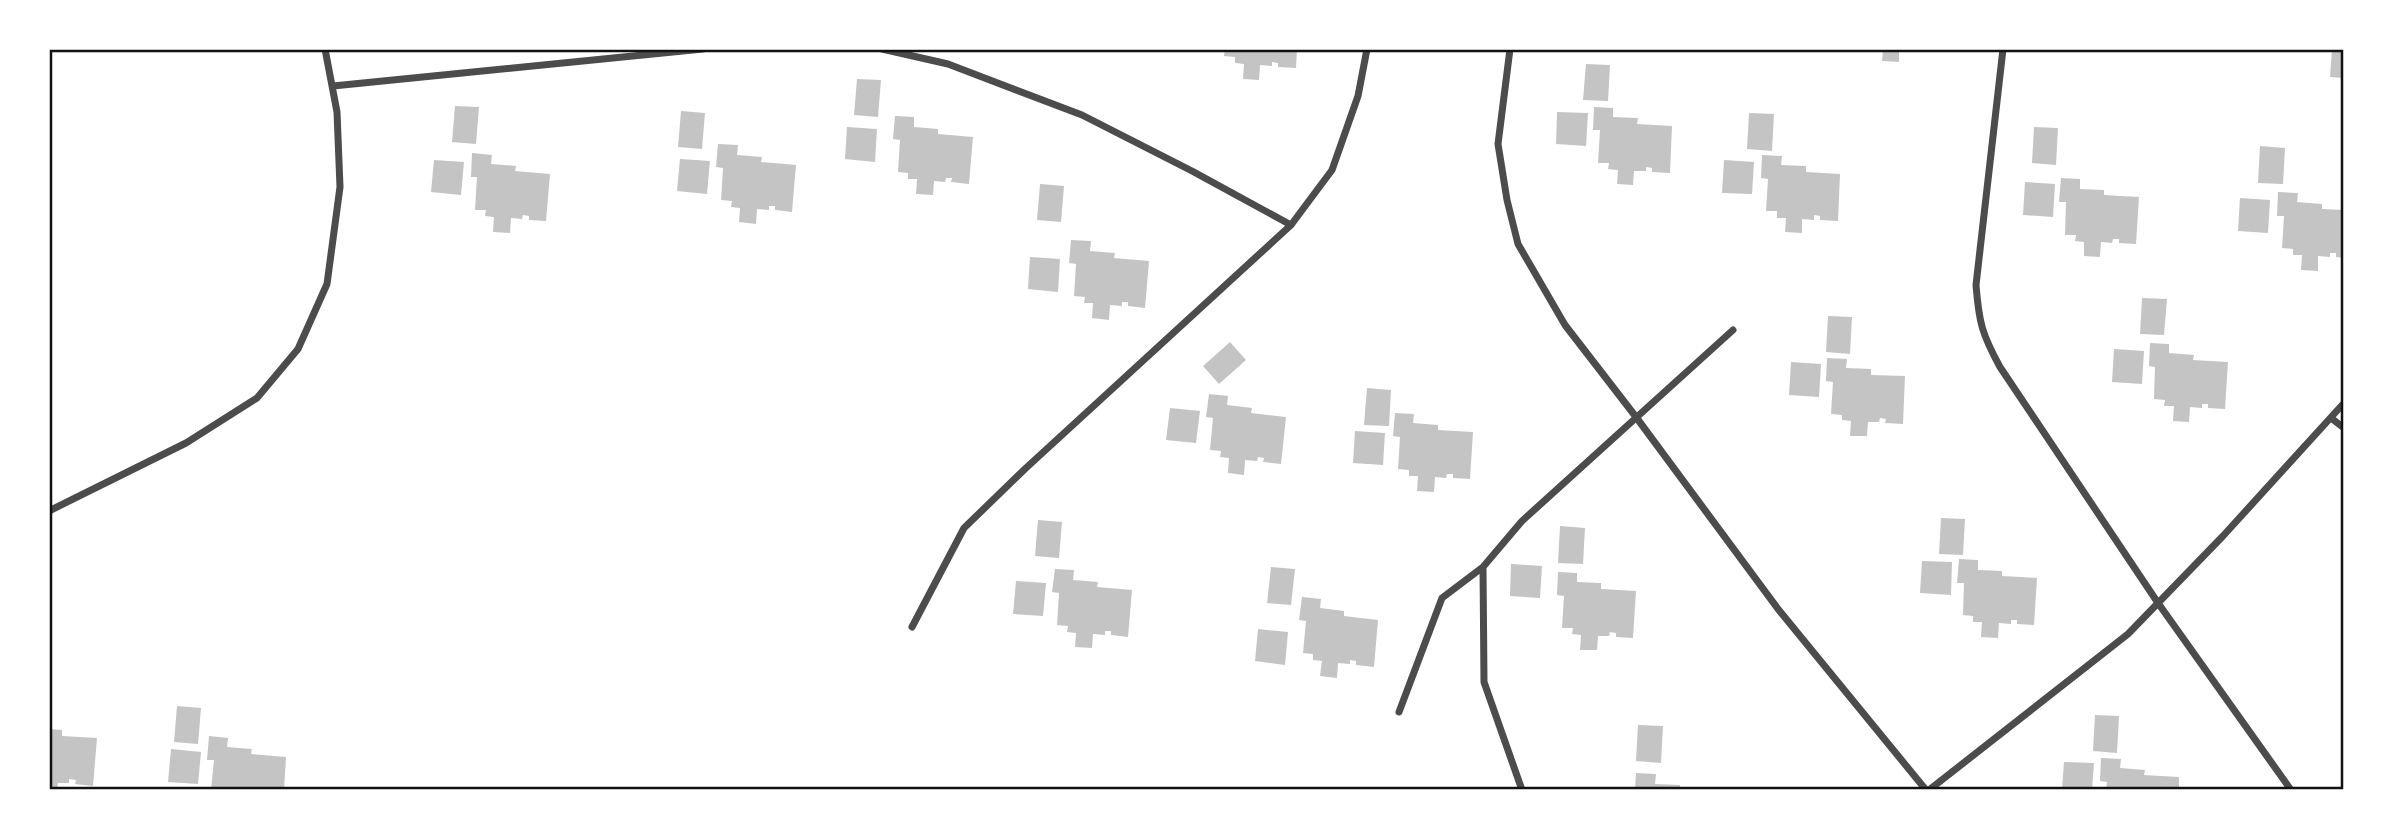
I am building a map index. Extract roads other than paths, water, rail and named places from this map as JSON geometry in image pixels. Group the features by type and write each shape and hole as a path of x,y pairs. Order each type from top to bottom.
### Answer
{"street":[{"path":"49,511 186,443 257,398 298,349 327,284 340,187 337,112 326,49"},
{"path":"333,86 703,49"},
{"path":"881,49 948,64 1082,115 1291,225"},
{"path":"923,58 925,49"},
{"path":"912,627 964,528 1291,225 1332,170 1358,96 1367,49"},
{"path":"1510,49 1499,144 1507,200 1518,244 1565,325 1778,609 1928,790 2128,634 2223,536 2344,403"},
{"path":"2003,49 1976,285 1984,338 2000,367 2158,603 2291,790"},
{"path":"1399,712 1442,597 1483,567 1522,520 1733,330"},
{"path":"2331,418 2344,428"},
{"path":"1483,567 1484,682 1522,790"}]}
